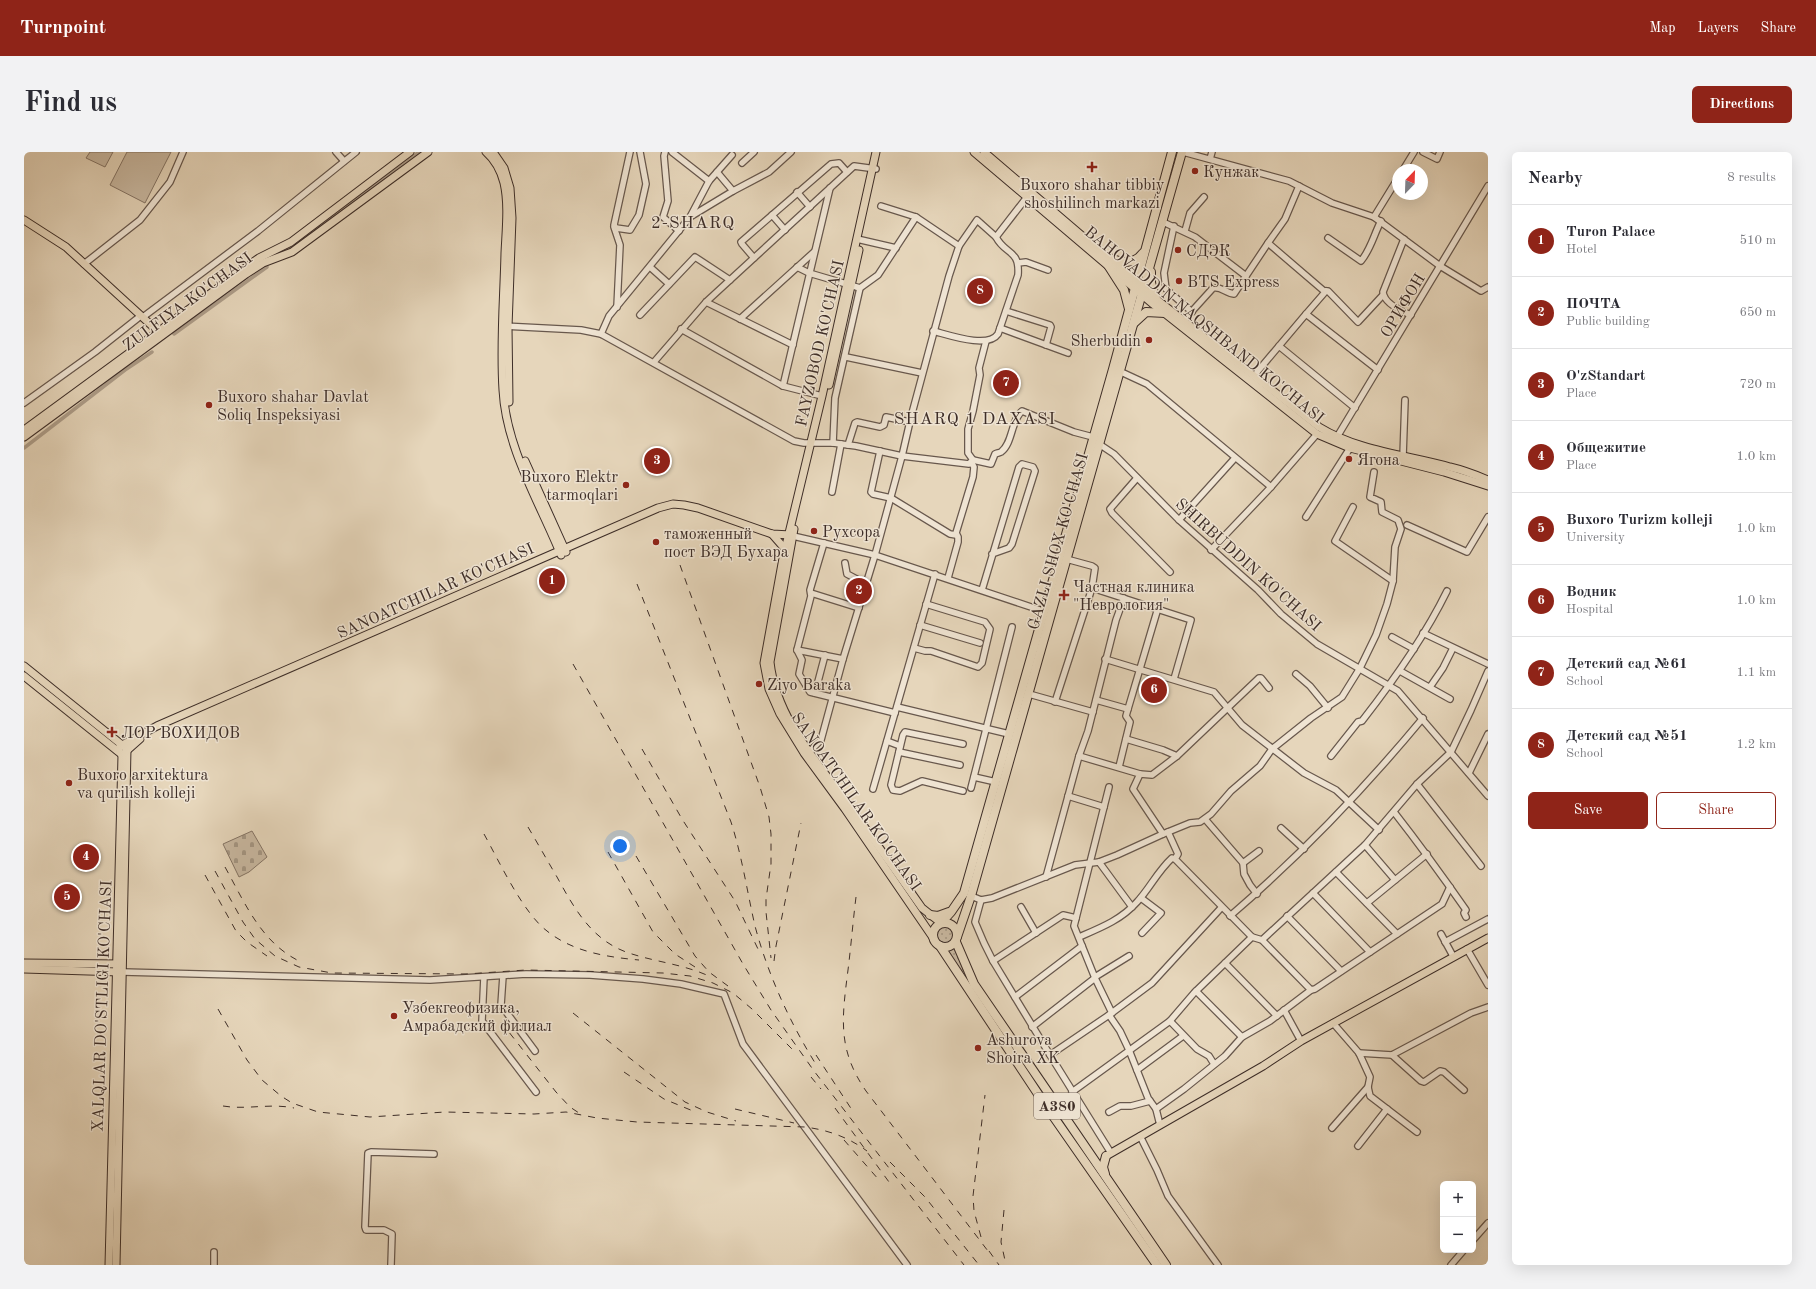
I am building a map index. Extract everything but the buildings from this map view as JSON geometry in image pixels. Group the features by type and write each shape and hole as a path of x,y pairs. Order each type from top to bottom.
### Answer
{"highway":[{"name":"GAZLI SHOX KO'CHASI","path":"956,940 971,896 1119,371 1134,324 1145,250 1172,152"},
{"name":"GAZLI SHOX KO'CHASI","path":"941,923 964,893 1129,311 1150,265 1183,152"},
{"path":"1129,311 1124,290 1109,262 1132,262 1137,260 1145,250"},
{"path":"1150,265 1151,283 1156,298"},
{"path":"1134,324 1146,312 1165,313"},
{"path":"930,915 938,916 954,908"},
{"path":"941,923 953,926 956,929 956,940 948,947 937,942 934,930 941,923"},
{"name":"A380","path":"956,940 969,974 985,1000 1037,1074 1106,1178 1157,1262"},
{"name":"A380","path":"937,942 1046,1106 1157,1262 1166,1265"},
{"path":"985,1000 994,1003"},
{"path":"1090,1154 1095,1157 1109,1154"},
{"path":"1106,1178 1103,1167 1109,1154"}],"main road":[{"name":"ZULFIYA KO'CHASI","path":"158,335 256,267 292,252 428,152"},
{"path":"486,152 496,163 500,171 506,194 505,326 508,395 513,426 522,455 563,552"},
{"path":"493,152 504,168 510,188 512,218 505,326"},
{"name":"FAYZOBOD KO'CHASI","path":"789,537 850,284 874,169 876,152"},
{"path":"874,169 880,152"},
{"name":"BAHOVADDIN NAQSHBAND KO'CHASI","path":"974,152 1018,184"},
{"name":"BAHOVADDIN NAQSHBAND KO'CHASI","path":"984,152 1018,184 1140,288 1165,313 1317,434 1350,448 1386,455 1403,456 1451,467 1488,480"},
{"name":"ZULFIYA KO'CHASI","path":"24,437 55,411 259,258 291,242 406,153"},
{"path":"24,220 64,246 158,335"},
{"path":"24,224 61,249 140,317"},
{"path":"812,443 850,284"},
{"name":"BAHOVADDIN NAQSHBAND KO'CHASI","path":"1140,288 1156,298 1311,422 1337,437 1386,455 1450,473 1488,486"},
{"name":"ZULFIYA KO'CHASI","path":"24,430 55,411"},
{"name":"SANOATCHILAR KO'CHASI","path":"122,750 156,730 563,552 657,512 672,507 683,508 773,536 789,537 770,662 771,675 780,703 809,752 937,942"},
{"path":"773,536 789,554 786,558 777,545 773,536"},
{"path":"785,548 789,537"},
{"name":"SANOATCHILAR KO'CHASI","path":"786,558 764,662 769,689 780,714 804,753 847,808"},
{"path":"24,666 122,750"},
{"path":"24,676 122,750"},
{"name":"XALQLAR DO'STLIGI KO'CHASI","path":"116,1265 122,750"},
{"path":"847,808 922,908 941,923"},
{"path":"1109,1154 1263,1066 1301,1041 1488,938"},
{"path":"24,962 120,969"},
{"path":"24,969 120,969"},
{"name":"XALQLAR DO'STLIGI KO'CHASI","path":"109,1265 120,969"}],"street":[{"path":"84,264 140,220 170,182 183,152"},
{"path":"336,152 344,161"},
{"path":"24,403 96,352 140,317 258,231 356,152"},
{"path":"617,307 620,245 614,227 630,152"},
{"path":"614,227 630,230 639,215 646,184 640,152"},
{"path":"665,152 664,156 668,201 663,217 679,231"},
{"path":"672,152 709,181"},
{"path":"742,163 754,152"},
{"path":"690,217 733,191 769,172 791,152"},
{"path":"1183,152 1289,181 1332,203 1374,217 1440,266 1480,291 1488,287"},
{"path":"1210,159 1212,152"},
{"path":"1406,164 1412,152"},
{"path":"1423,152 1437,159 1440,152"},
{"path":"601,334 606,321 690,217 709,181 732,155"},
{"path":"754,258 741,242 798,192 834,163 839,163 847,172"},
{"path":"654,362 681,329 706,302 847,172 854,166 874,169"},
{"path":"717,172 733,191"},
{"path":"1184,320 1213,288 1218,287 1234,294 1285,219 1299,186"},
{"name":"ОРИФОН","path":"1337,437 1488,186"},
{"path":"784,386 814,251 830,188"},
{"path":"1374,217 1392,188"},
{"path":"798,192 810,207"},
{"path":"996,237 1030,194"},
{"path":"1184,231 1190,213 1204,197"},
{"path":"820,198 826,205"},
{"path":"881,206 916,217 959,246"},
{"path":"772,215 785,230"},
{"path":"833,443 836,398 860,288 878,275 916,217"},
{"path":"809,752 821,740 834,697 843,659 891,498 922,373 959,246 977,220 996,237 999,243 1014,255 1018,263 1018,275 1000,328 996,338 986,341 968,340 934,332"},
{"path":"1328,238 1361,261 1371,246 1374,234 1381,221"},
{"path":"1163,222 1195,237 1246,276"},
{"path":"1174,226 1164,273 1166,289 1192,312"},
{"path":"1268,242 1326,291 1358,322 1383,295 1404,239"},
{"path":"859,240 896,248"},
{"path":"740,319 814,251"},
{"path":"640,314 695,257 730,280"},
{"path":"1018,263 1026,262 1048,270"},
{"path":"650,267 669,284"},
{"path":"797,267 809,273 860,288"},
{"path":"1257,372 1326,291"},
{"path":"1383,295 1387,301 1411,315"},
{"path":"706,302 793,345"},
{"path":"1006,311 1050,325 1051,327 1046,345"},
{"path":"1306,314 1378,370"},
{"path":"505,326 580,330 601,334 654,362 794,441 841,444 902,456 969,464 972,461 991,464 995,454 1000,453 1007,442 1022,410 1074,432 1093,437"},
{"path":"1000,328 1068,353"},
{"path":"681,329 784,386 822,396"},
{"path":"948,578 958,542 958,537 956,535 973,477 974,467 968,453 968,429 980,375 979,368 986,341"},
{"path":"1279,346 1355,408"},
{"path":"846,357 922,373"},
{"path":"1119,371 1146,384 1271,487"},
{"path":"1403,456 1405,400"},
{"path":"848,445 855,423 857,422 880,428 884,425 886,417 910,422"},
{"path":"1211,550 1271,487 1317,434"},
{"path":"832,492 841,444"},
{"name":"SHIRBUDDIN KO'CHASI","path":"1099,444 1114,454 1211,550 1258,590 1281,614 1317,644 1398,691 1423,718 1488,796"},
{"path":"1306,517 1350,448"},
{"path":"880,451 871,492 873,494 891,498 950,534 956,535"},
{"path":"1179,520 1236,458"},
{"path":"982,590 992,554 1020,464 1033,467 1035,471 1012,544 1009,548 992,554"},
{"path":"971,896 981,900 1014,890 1075,865 1098,862 1190,823 1200,822 1211,814 1231,791 1260,766 1272,749 1311,718 1342,698 1360,668 1376,635 1394,581 1395,547 1401,529 1398,520 1382,512 1381,502 1370,497 1374,472"},
{"path":"1137,478 1110,509 1112,513 1170,572"},
{"path":"1353,507 1335,540 1394,581"},
{"path":"1407,525 1467,552 1488,517"},
{"path":"789,537 824,543 875,555 1044,611"},
{"path":"824,543 810,590 811,593 797,650 802,660 799,674 810,692 1009,734"},
{"path":"1055,702 1092,588 1095,568 1070,560"},
{"path":"845,563 847,574 866,584"},
{"path":"873,789 935,574"},
{"path":"1092,588 1192,620 1174,679"},
{"path":"1331,756 1358,722 1362,721 1400,671 1447,592"},
{"path":"811,593 859,608"},
{"path":"1046,877 1079,756 1088,731 1105,659 1124,598"},
{"path":"914,648 931,651 978,667 982,663 990,629 989,625 985,622 926,604"},
{"path":"1119,767 1130,722 1126,716 1158,608"},
{"path":"920,625 980,643"},
{"path":"971,788 1012,627"},
{"path":"1423,633 1488,664"},
{"path":"1392,637 1414,649"},
{"path":"1430,688 1443,668 1453,648"},
{"path":"797,650 843,659"},
{"path":"815,693 825,655"},
{"path":"1105,659 1214,692 1242,725 1304,773 1336,790 1379,830"},
{"path":"1400,671 1450,699"},
{"path":"1262,940 1281,924 1312,892 1365,845 1417,784 1450,752 1488,671"},
{"path":"1296,674 1310,686 1328,708"},
{"path":"1079,756 1140,774 1152,775 1177,756 1259,678 1261,678 1269,688"},
{"path":"1029,694 1093,712"},
{"path":"1096,700 1128,709"},
{"path":"1230,916 1257,894 1304,849 1349,802 1423,718"},
{"path":"963,744 905,732 899,749 891,785 893,790 900,791 922,781 963,790"},
{"path":"1469,773 1488,734"},
{"path":"1126,740 1164,750 1177,756"},
{"path":"887,741 899,749 960,765"},
{"path":"1079,937 1120,918 1141,898 1160,870 1172,858 1175,859 1178,854 1166,833 1134,789 1140,774"},
{"path":"974,777 996,782"},
{"path":"1417,784 1481,866"},
{"path":"1109,787 1074,926 1110,1014 1129,1050 1150,1101 1156,1109 1160,1124"},
{"path":"1068,796 1104,807"},
{"path":"1394,812 1427,854 1466,910 1464,913 1466,917"},
{"path":"1204,819 1243,863 1244,874 1257,894"},
{"path":"1281,828 1304,849"},
{"path":"1365,845 1395,880"},
{"path":"1243,863 1260,851"},
{"path":"1367,903 1427,854"},
{"path":"1175,859 1221,908 1252,938 1262,940 1311,990"},
{"path":"1098,862 1132,907"},
{"path":"1336,872 1397,934"},
{"path":"1156,1109 1225,1056 1242,1036 1277,1016 1311,990 1315,989 1442,904 1450,887"},
{"path":"1312,892 1370,952"},
{"path":"1141,898 1161,913 1142,933"},
{"path":"981,900 975,922 993,961 1109,1154"},
{"path":"1021,907 1036,933"},
{"path":"1050,1055 1152,983 1221,908"},
{"path":"993,961 1063,915 1076,918"},
{"path":"1288,916 1341,971"},
{"path":"1445,942 1488,919"},
{"path":"1441,934 1454,956"},
{"path":"1072,1092 1170,1021 1196,991 1252,938"},
{"path":"1015,997 1082,946"},
{"path":"1468,949 1488,985"},
{"path":"1032,1027 1095,977 1129,956"},
{"path":"1225,963 1277,1016"},
{"path":"120,969 430,980 526,974 590,976 643,979 681,984 724,994 743,1044 907,1265"},
{"path":"503,976 501,1005 536,1051"},
{"path":"484,977 482,1021 536,1092"},
{"path":"1196,991 1242,1036"},
{"path":"1359,1053 1392,1056 1471,1013 1488,1007"},
{"path":"1284,1010 1301,1041"},
{"path":"1170,1021 1197,1050 1209,1056 1214,1064"},
{"path":"1334,1023 1359,1053 1370,1077 1368,1087 1370,1096 1417,1132"},
{"path":"1137,1070 1183,1036"},
{"path":"1392,1056 1421,1081 1424,1082 1440,1071 1444,1072 1464,1090"},
{"path":"1332,1128 1368,1087"},
{"path":"1109,1112 1120,1106 1131,1106 1150,1101"},
{"path":"1358,1146 1387,1109"},
{"path":"1140,1136 1168,1196 1218,1265"},
{"path":"391,1265 392,1234 384,1230 366,1230 365,1227 368,1153 434,1154"},
{"path":"1476,1237 1488,1223"},
{"path":"214,1252 214,1265"},
{"path":"1451,1265 1461,1253"}],"green space":[{"path":"90,152 113,152 105,167 86,158"},
{"path":"127,152 171,152 145,203 110,185"},
{"path":"252,831 267,857 249,872 239,877 223,844"},
{"path":"945,927 951,929 953,935 951,941 945,943 939,941 937,935 939,929"},
{"path":"955,947 1110,1188 1109,1189 946,950"}],"waterway":[{"path":"276,255 290,248 419,152"},
{"path":"174,334 267,267"},
{"path":"24,448 125,370 152,352"}],"railway":[{"path":"680,565 760,787 769,817 771,834 771,864 766,899 766,912 771,958"},
{"path":"637,584 731,822 755,926 766,962 789,1016 817,1066"},
{"path":"573,664 743,964 771,1010 814,1071 964,1265"},
{"path":"642,749 682,819 735,901 758,949"},
{"path":"774,961 801,823"},
{"path":"528,827 570,900 593,931 603,939 626,952 680,966 711,977"},
{"path":"484,834 520,900 538,923 547,931 579,949 603,955 639,960"},
{"path":"608,852 653,932 675,954 695,967"},
{"path":"636,856 695,956 709,972 728,986"},
{"path":"225,867 247,908 265,933 287,954 301,962"},
{"path":"215,871 243,922 255,939 275,956 299,967 332,973 466,974 526,970 663,973 690,976 713,983 733,993 752,1009 795,1052"},
{"path":"205,875 236,931 247,942 267,956"},
{"path":"856,897 843,1018 846,1047 850,1061 866,1091 991,1255"},
{"path":"218,1009 247,1060 262,1080 292,1103 318,1112 370,1117 445,1112 534,1114 566,1112 597,1118 637,1122 805,1127 838,1135 867,1151"},
{"path":"573,1013 685,1102 707,1112 736,1121"},
{"path":"501,1022 556,1092 570,1107 579,1113"},
{"path":"816,1055 854,1113"},
{"path":"624,1072 664,1099 693,1111"},
{"path":"811,1077 821,1089"},
{"path":"981,1237 974,1211 973,1196 985,1095"},
{"path":"223,1106 276,1106 294,1108"},
{"path":"835,1108 889,1182"},
{"path":"735,1109 794,1123"},
{"path":"844,1140 879,1180"},
{"path":"890,1162 925,1197 979,1265"},
{"path":"1004,1210 1001,1242 1006,1265"},
{"path":"989,1251 999,1265"}],"place":[{"name":"Buxoro shahar tibbiy shoshilinch markazi","path":"1092,167"},
{"name":"Кунжак","path":"1195,171"},
{"name":"СДЭК","path":"1178,250"},
{"name":"BTS Express","path":"1179,281"},
{"name":"Детский сад №51","path":"980,291"},
{"name":"Sherbudin","path":"1149,340"},
{"name":"Детский сад №61","path":"1006,383"},
{"name":"Buxoro shahar Davlat Soliq Inspeksiyasi","path":"209,405"},
{"name":"Ягона","path":"1349,459"},
{"name":"O'zStandart","path":"657,461"},
{"name":"Buxoro Elektr tarmoqlari","path":"626,485"},
{"name":"Рухсора","path":"814,531"},
{"name":"таможенный пост ВЭД Бухара","path":"656,542"},
{"name":"Turon Palace","path":"552,581"},
{"name":"ПОЧТА","path":"859,591"},
{"name":"Частная клиника \"Неврология\"","path":"1064,595"},
{"name":"Ziyo Baraka","path":"759,684"},
{"name":"Водник","path":"1154,690"},
{"name":"ЛОР ВОХИДОВ","path":"112,732"},
{"name":"Buxoro arxitektura va qurilish kolleji","path":"69,783"},
{"name":"Общежитие","path":"86,857"},
{"name":"Buxoro Turizm kolleji","path":"67,897"},
{"name":"Узбекгеофизика, Амрабадский филиал","path":"394,1016"},
{"name":"Ashurova Shoira XK","path":"978,1048"}],"district":[{"name":"2-SHARQ","path":"693,222"},
{"name":"SHARQ 1 DAXASI","path":"975,418"}]}
